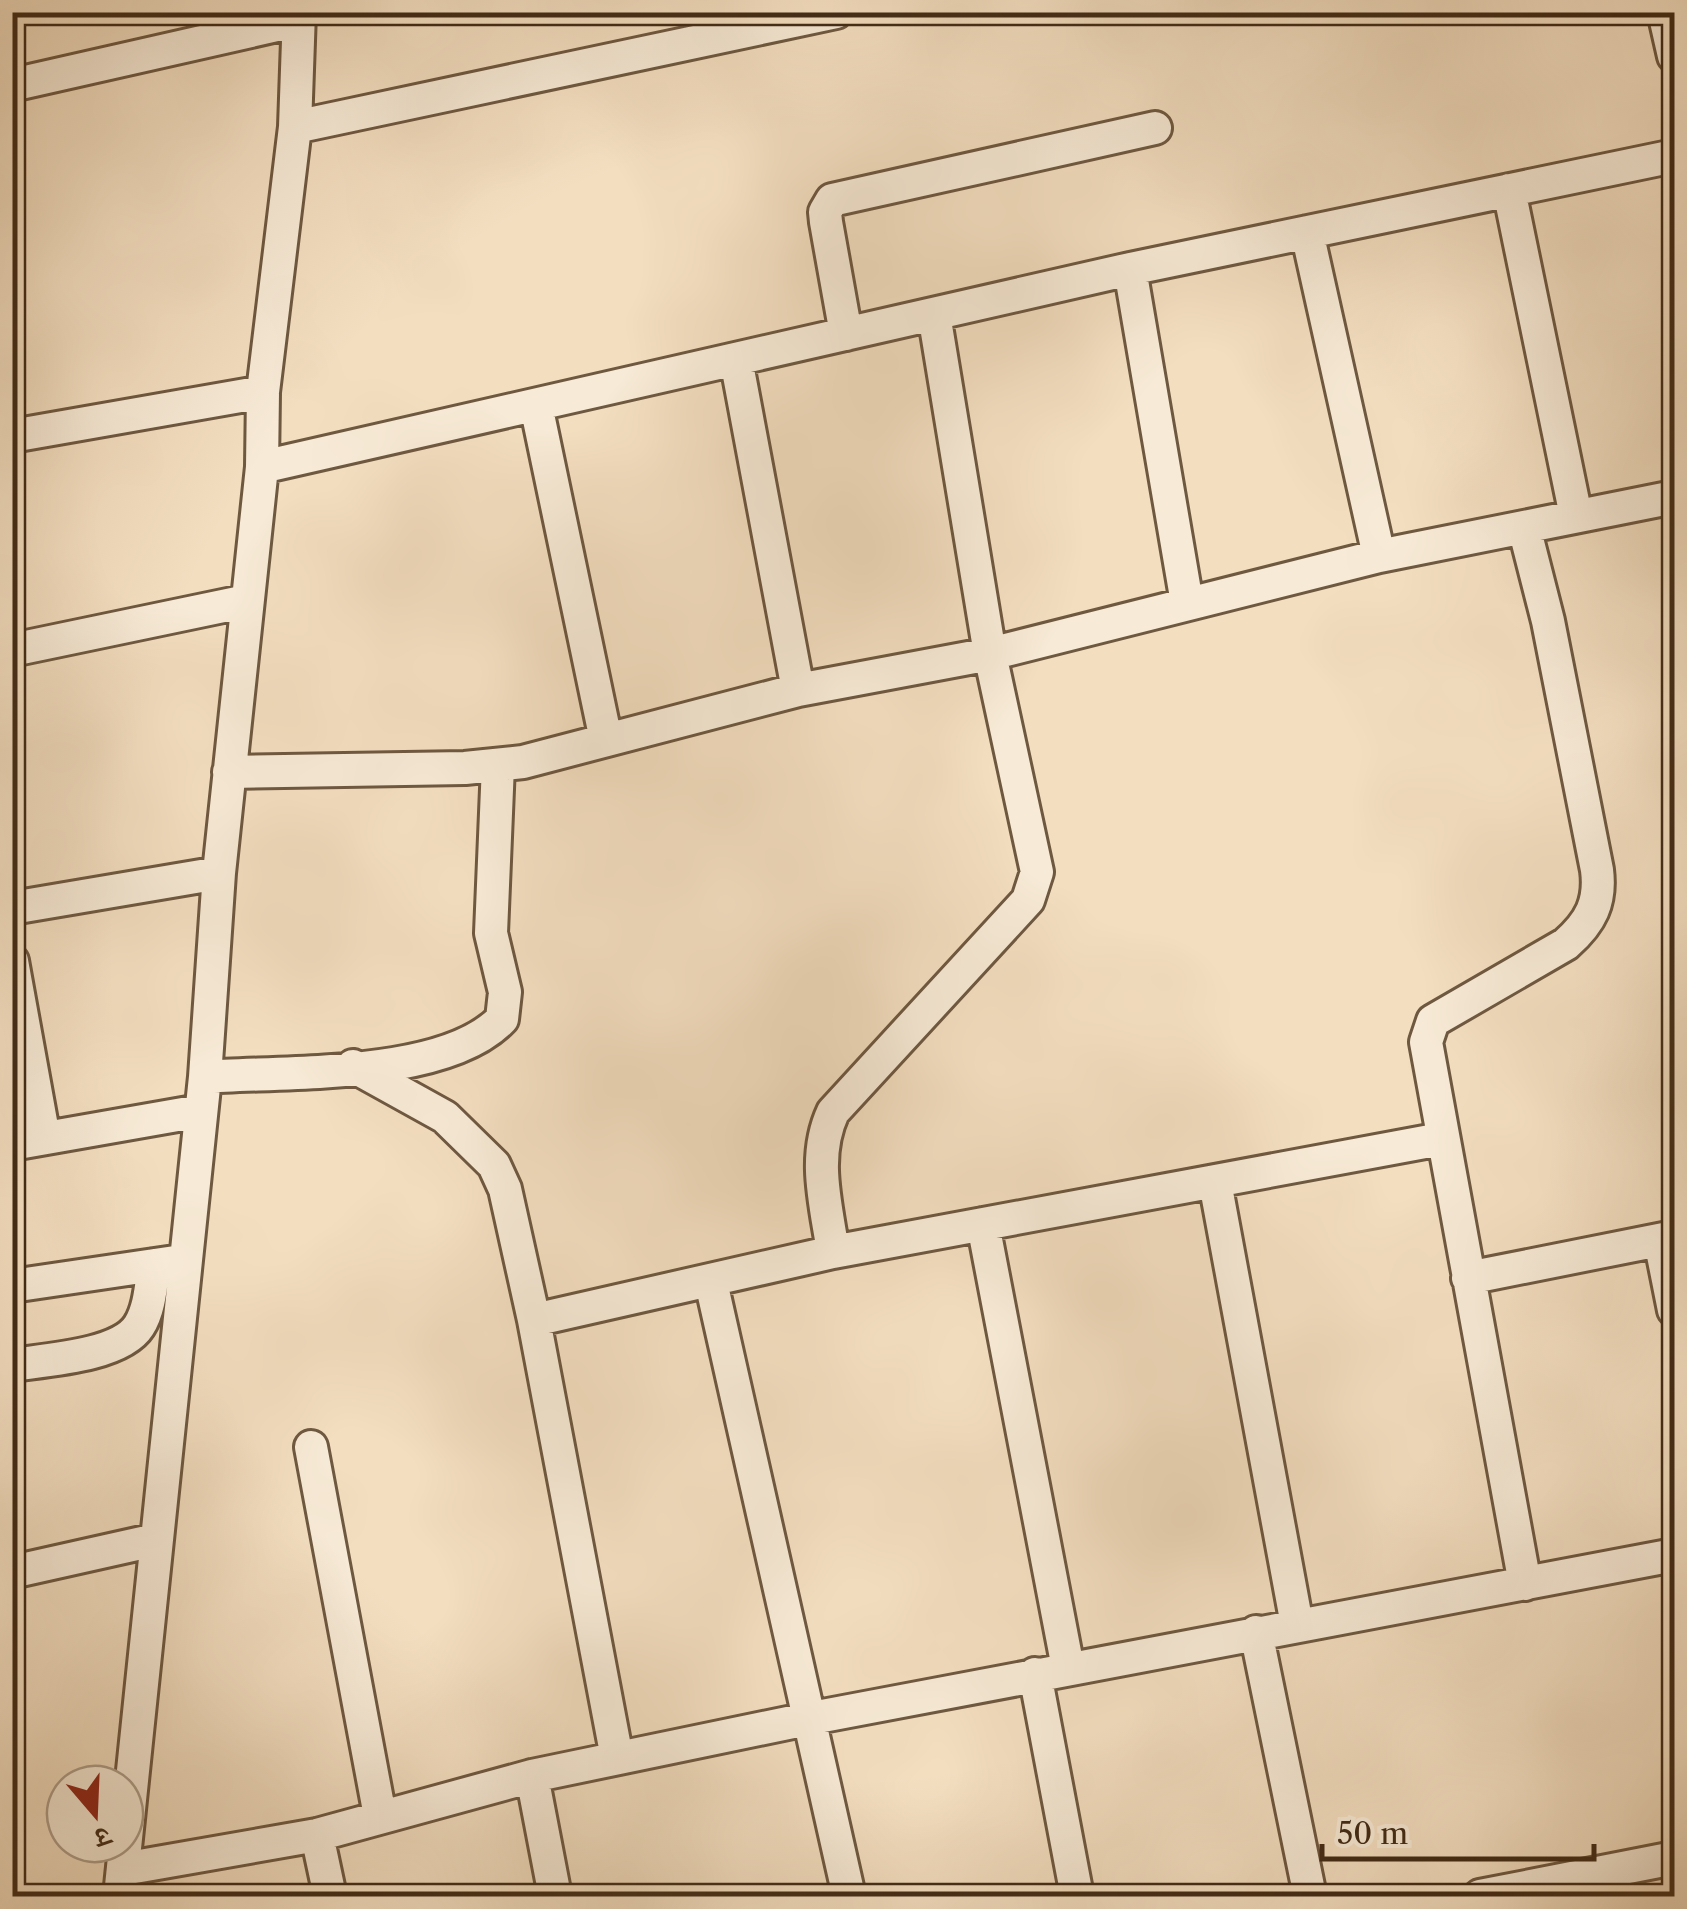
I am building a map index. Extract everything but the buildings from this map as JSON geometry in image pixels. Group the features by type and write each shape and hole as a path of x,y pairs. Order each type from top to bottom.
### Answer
{"street":[{"path":"295,127 836,12"},
{"path":"1664,12 1674,56"},
{"path":"12,85 299,16 295,127 264,392 262,468 219,873 205,1077 169,1263 155,1540 121,1883 318,1835 532,1776 617,1758 1035,1674 1674,1555"},
{"path":"846,334 826,222 832,200 1155,128"},
{"path":"262,468 1130,269 1674,156"},
{"path":"1509,190 1576,516"},
{"path":"1307,232 1379,556"},
{"path":"1130,269 1188,603"},
{"path":"833,1252 820,1160 822,1134 833,1112 1028,900 1036,885 1037,872 990,654 934,314"},
{"path":"736,359 798,690"},
{"path":"12,436 264,392"},
{"path":"536,405 606,740"},
{"path":"229,772 498,765 798,690 990,654 1379,556 1674,496"},
{"path":"1524,527 1548,621 1600,889 1592,914 1566,944 1433,1021 1428,1030 1427,1054 1525,1584"},
{"path":"12,650 247,601"},
{"path":"205,1077 421,1058 482,1036 502,1019 505,992 490,932 498,765"},
{"path":"12,908 219,873"},
{"path":"12,961 28,1141 200,1111"},
{"path":"353,1066 445,1117 494,1164 517,1234 617,1758"},
{"path":"534,1320 833,1252 1441,1140"},
{"path":"1215,1182 1297,1625"},
{"path":"983,1224 1068,1668"},
{"path":"1468,1278 1667,1239 1674,1310"},
{"path":"12,1286 169,1263"},
{"path":"12,1365 72,1356 122,1341 142,1318 169,1263"},
{"path":"710,1282 850,1896"},
{"path":"312,1447 380,1816"},
{"path":"12,1572 155,1540"},
{"path":"1256,1632 1310,1896"},
{"path":"1035,1674 1077,1896"},
{"path":"532,1776 555,1896"},
{"path":"318,1835 330,1896"},
{"path":"1480,1896 1674,1858"}]}
